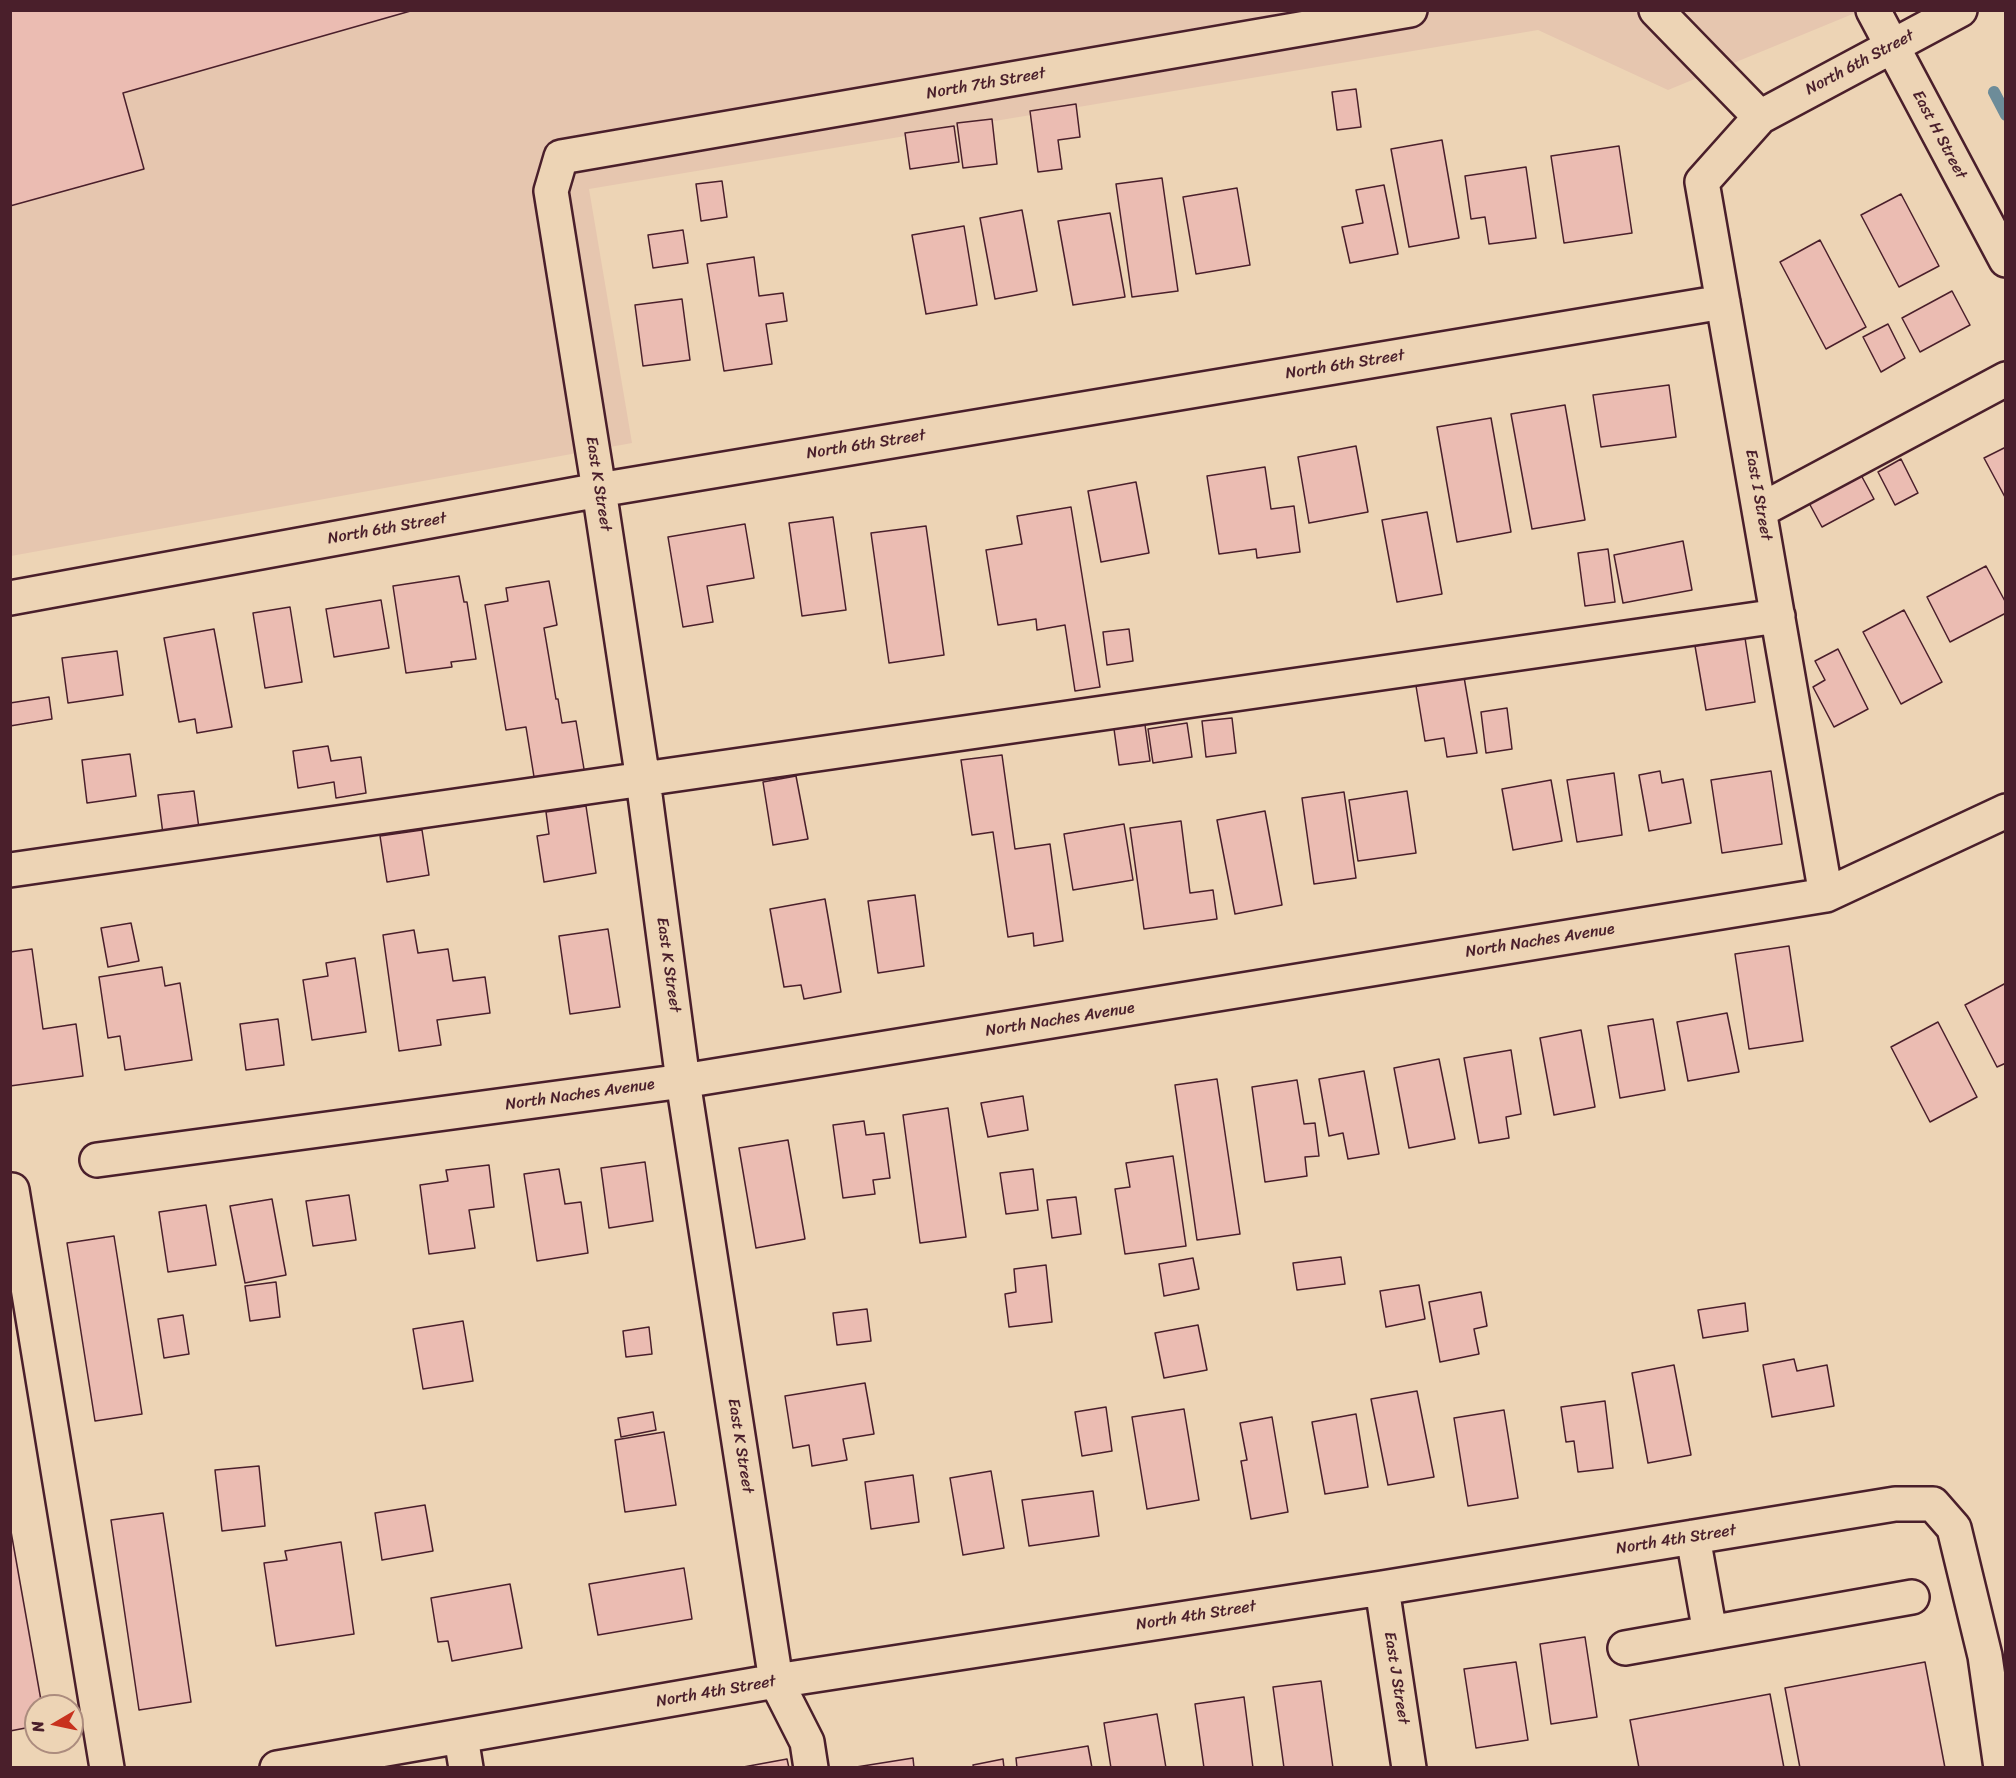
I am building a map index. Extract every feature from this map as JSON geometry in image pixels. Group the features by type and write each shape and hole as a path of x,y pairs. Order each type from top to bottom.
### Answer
{"street":[{"name":"North 7th Street","path":"561,157 1410,10"},
{"path":"1656,10 1760,117"},
{"name":"East H Street","path":"1873,10 2006,260"},
{"name":"North 6th Street","path":"1760,117 1960,10"},
{"name":"East I Street","path":"1760,117 1702,182 1761,510 1826,895"},
{"name":"East K Street","path":"561,157 551,191 643,780 683,1081 776,1681 807,1742 811,1767"},
{"name":"North 6th Street","path":"10,598 599,490 1723,302"},
{"path":"1761,510 2006,379"},
{"path":"10,870 1778,616"},
{"name":"North Naches Avenue","path":"97,1160 683,1081 1826,895 2006,811"},
{"path":"12,1190 107,1767"},
{"name":"North 4th Street","path":"277,1767 464,1752 776,1681 1382,1588 1895,1504 1933,1504 1954,1528 1995,1651"},
{"path":"1693,1537 1710,1633"},
{"name":"East J Street","path":"1382,1588 1409,1767"},
{"path":"1625,1648 1912,1596"},
{"path":"1995,1651 2001,1767"}],"shaded area":[{"path":"11,11 1860,11 1668,90 1538,30 589,189 632,443 11,556"}],"building":[{"path":"10,10 414,10 123,93 144,169 10,206"},
{"path":"1356,89 1361,127 1337,130 1332,92"},
{"path":"1076,104 1080,137 1058,140 1062,169 1038,172 1030,111"},
{"path":"992,119 997,164 963,168 957,123"},
{"path":"954,126 959,162 910,169 905,133"},
{"path":"1442,140 1459,238 1409,247 1391,149"},
{"path":"1619,146 1632,233 1564,243 1551,156"},
{"path":"1526,167 1536,238 1489,244 1485,217 1471,219 1465,176"},
{"path":"1162,178 1178,291 1132,297 1116,184"},
{"path":"722,181 727,217 701,221 696,184"},
{"path":"1384,185 1398,254 1350,263 1342,227 1363,223 1356,190"},
{"path":"1237,188 1250,265 1196,274 1183,197"},
{"path":"1901,194 1939,266 1899,287 1861,215"},
{"path":"1022,210 1037,291 995,299 980,218"},
{"path":"1110,213 1125,297 1073,305 1058,221"},
{"path":"964,226 977,305 926,314 912,235"},
{"path":"683,230 688,263 653,268 648,235"},
{"path":"1820,240 1866,327 1826,349 1780,262"},
{"path":"754,257 759,296 783,293 787,321 766,324 772,364 724,371 707,264"},
{"path":"1952,291 1970,325 1920,352 1902,318"},
{"path":"682,299 690,360 643,366 635,305"},
{"path":"1888,324 1905,358 1881,372 1863,337"},
{"path":"1669,385 1676,437 1601,447 1593,395"},
{"path":"1565,405 1585,520 1532,529 1511,414"},
{"path":"1491,418 1511,532 1457,542 1437,427"},
{"path":"1356,446 1368,512 1309,523 1298,457"},
{"path":"2006,447 2006,499 1984,458"},
{"path":"1901,459 1918,493 1895,505 1878,472"},
{"path":"1265,467 1271,509 1294,506 1300,552 1257,558 1256,549 1219,554 1207,476"},
{"path":"1861,475 1874,499 1822,527 1809,503"},
{"path":"1136,482 1149,553 1101,562 1088,491"},
{"path":"1071,507 1100,687 1075,691 1065,625 1037,630 1036,619 998,625 986,550 1022,544 1017,516"},
{"path":"1427,512 1442,594 1397,602 1382,520"},
{"path":"833,517 846,610 802,616 789,523"},
{"path":"745,524 754,578 707,586 713,622 683,627 668,537"},
{"path":"926,526 944,655 889,663 871,533"},
{"path":"1683,541 1692,590 1623,603 1614,555"},
{"path":"1608,549 1615,602 1585,606 1578,553"},
{"path":"1986,566 2006,603 2006,613 1950,642 1927,597"},
{"path":"459,576 464,602 467,602 476,659 451,662 452,667 406,673 393,586"},
{"path":"549,581 557,625 544,628 556,699 558,699 562,723 576,721 585,775 535,783 526,727 506,730 485,605 508,601 506,588"},
{"path":"381,600 389,648 334,657 326,609"},
{"path":"290,607 302,682 265,688 253,613"},
{"path":"1904,610 1942,682 1901,704 1863,632"},
{"path":"214,629 232,727 197,733 195,719 179,722 164,638"},
{"path":"1129,629 1133,661 1107,665 1103,632"},
{"path":"1745,638 1755,702 1706,710 1695,646"},
{"path":"1838,649 1868,709 1834,727 1813,687 1825,680 1815,661"},
{"path":"117,651 123,695 68,703 62,658"},
{"path":"1464,677 1477,753 1447,757 1444,738 1425,741 1416,686"},
{"path":"49,697 52,719 10,726 10,703"},
{"path":"1507,708 1512,749 1486,753 1481,712"},
{"path":"1232,718 1236,753 1206,757 1202,721"},
{"path":"1187,723 1192,757 1153,763 1148,729"},
{"path":"1145,725 1150,761 1119,765 1114,729"},
{"path":"328,746 331,761 361,757 366,793 336,798 334,782 298,788 293,751"},
{"path":"130,754 136,796 87,803 82,760"},
{"path":"1002,755 1015,849 1050,844 1063,941 1034,946 1033,933 1008,937 993,832 972,835 961,760"},
{"path":"1660,771 1662,783 1683,779 1691,823 1649,831 1639,775"},
{"path":"1771,771 1782,844 1722,853 1711,780"},
{"path":"1614,773 1622,835 1577,842 1567,780"},
{"path":"796,776 808,839 773,845 763,782"},
{"path":"1551,780 1562,841 1513,850 1502,789"},
{"path":"194,791 200,836 164,842 158,795"},
{"path":"1407,791 1416,853 1358,861 1349,800"},
{"path":"1344,792 1356,878 1314,884 1302,798"},
{"path":"586,806 596,873 544,882 537,836 549,834 546,812"},
{"path":"1265,811 1282,905 1235,914 1217,820"},
{"path":"1181,821 1190,893 1213,890 1217,919 1144,929 1130,828"},
{"path":"1124,824 1133,880 1073,890 1064,834"},
{"path":"422,830 429,875 387,882 380,836"},
{"path":"915,895 924,966 878,973 868,901"},
{"path":"825,899 841,992 804,999 801,985 784,987 770,909"},
{"path":"131,923 139,961 108,967 101,928"},
{"path":"608,929 620,1007 570,1014 559,936"},
{"path":"414,930 418,953 448,949 453,981 485,977 490,1013 437,1020 441,1045 399,1051 383,935"},
{"path":"1789,946 1803,1041 1749,1049 1735,954"},
{"path":"32,949 43,1029 76,1024 83,1076 10,1086 10,952"},
{"path":"355,958 366,1032 312,1040 303,980 328,976 326,963"},
{"path":"162,967 165,986 180,983 192,1060 125,1070 120,1036 108,1038 99,977"},
{"path":"2006,983 2006,1063 1997,1067 1965,1005"},
{"path":"1727,1013 1739,1072 1688,1081 1677,1022"},
{"path":"278,1019 284,1065 246,1070 240,1024"},
{"path":"1653,1019 1665,1090 1620,1098 1608,1026"},
{"path":"1938,1022 1977,1097 1930,1122 1891,1047"},
{"path":"1581,1030 1595,1107 1554,1115 1540,1038"},
{"path":"1511,1050 1521,1114 1506,1117 1509,1138 1479,1143 1464,1058"},
{"path":"1439,1059 1455,1139 1409,1148 1394,1068"},
{"path":"1364,1071 1379,1154 1348,1159 1343,1133 1329,1136 1319,1079"},
{"path":"1217,1079 1240,1234 1197,1240 1175,1085"},
{"path":"1297,1080 1304,1124 1315,1123 1319,1156 1305,1157 1307,1176 1265,1182 1252,1087"},
{"path":"1023,1096 1028,1130 988,1137 981,1103"},
{"path":"948,1108 966,1237 920,1243 903,1115"},
{"path":"864,1121 866,1135 884,1133 890,1178 873,1180 875,1194 843,1198 833,1125"},
{"path":"788,1140 805,1239 756,1248 739,1148"},
{"path":"1173,1156 1186,1246 1125,1254 1115,1189 1130,1187 1126,1163"},
{"path":"645,1162 653,1221 609,1228 601,1168"},
{"path":"489,1165 494,1207 469,1210 475,1248 429,1254 420,1185 448,1181 446,1170"},
{"path":"559,1169 565,1204 581,1202 588,1253 537,1261 524,1174"},
{"path":"1033,1169 1038,1210 1006,1214 1000,1173"},
{"path":"349,1195 356,1240 313,1246 306,1201"},
{"path":"1076,1197 1081,1234 1052,1238 1047,1200"},
{"path":"272,1199 286,1275 245,1283 230,1206"},
{"path":"206,1205 216,1265 168,1272 159,1212"},
{"path":"114,1236 142,1414 95,1421 67,1243"},
{"path":"1341,1257 1345,1284 1297,1290 1293,1263"},
{"path":"1193,1258 1199,1289 1164,1296 1159,1264"},
{"path":"1046,1265 1052,1322 1009,1327 1005,1294 1016,1292 1014,1269"},
{"path":"276,1282 280,1317 250,1321 245,1286"},
{"path":"1419,1285 1425,1319 1386,1327 1380,1291"},
{"path":"1481,1292 1487,1326 1474,1329 1479,1354 1440,1362 1429,1302"},
{"path":"1745,1303 1748,1331 1703,1338 1698,1310"},
{"path":"867,1309 871,1341 837,1345 833,1313"},
{"path":"183,1315 189,1354 164,1358 158,1319"},
{"path":"463,1321 473,1381 423,1389 413,1329"},
{"path":"1198,1325 1207,1370 1164,1378 1155,1333"},
{"path":"649,1327 652,1354 626,1357 623,1331"},
{"path":"1794,1359 1797,1371 1827,1365 1834,1406 1772,1417 1763,1365"},
{"path":"1674,1365 1691,1455 1648,1463 1632,1373"},
{"path":"865,1383 874,1434 843,1439 847,1460 812,1466 809,1445 793,1448 785,1396"},
{"path":"1417,1391 1434,1477 1388,1485 1371,1399"},
{"path":"1605,1401 1613,1468 1578,1472 1574,1441 1566,1442 1561,1407"},
{"path":"1106,1407 1112,1451 1082,1456 1075,1412"},
{"path":"1184,1409 1199,1500 1147,1509 1132,1417"},
{"path":"1504,1410 1518,1498 1468,1506 1454,1418"},
{"path":"653,1412 656,1430 621,1437 618,1418"},
{"path":"1356,1414 1368,1487 1325,1494 1312,1422"},
{"path":"1272,1417 1288,1512 1251,1519 1241,1461 1247,1460 1240,1423"},
{"path":"664,1432 676,1505 625,1512 615,1440"},
{"path":"259,1466 265,1526 222,1531 215,1470"},
{"path":"991,1471 1004,1548 963,1555 950,1478"},
{"path":"913,1475 919,1522 871,1529 865,1482"},
{"path":"1093,1491 1099,1536 1029,1546 1022,1500"},
{"path":"425,1505 433,1551 382,1560 375,1513"},
{"path":"163,1513 191,1702 139,1710 111,1520"},
{"path":"10,1526 40,1694 24,1694 24,1728 10,1731"},
{"path":"341,1542 354,1634 276,1646 264,1563 287,1560 285,1551"},
{"path":"684,1568 692,1619 598,1635 589,1584"},
{"path":"510,1584 522,1648 452,1661 448,1641 438,1642 431,1598"},
{"path":"1585,1637 1597,1717 1551,1724 1540,1644"},
{"path":"1516,1662 1528,1740 1476,1748 1464,1669"},
{"path":"1925,1662 1945,1768 1800,1768 1785,1688"},
{"path":"1321,1681 1333,1768 1284,1768 1273,1687"},
{"path":"1770,1694 1784,1768 1639,1768 1630,1720"},
{"path":"1244,1697 1253,1768 1204,1768 1195,1704"},
{"path":"1157,1714 1166,1768 1111,1768 1104,1723"},
{"path":"1088,1746 1092,1768 1017,1768 1016,1758"},
{"path":"913,1758 914,1768 850,1768"},
{"path":"787,1759 789,1768 738,1768"},
{"path":"1003,1759 1004,1768 974,1768 973,1765"}],"waterway":[{"path":"1994,92 2006,115"}]}
